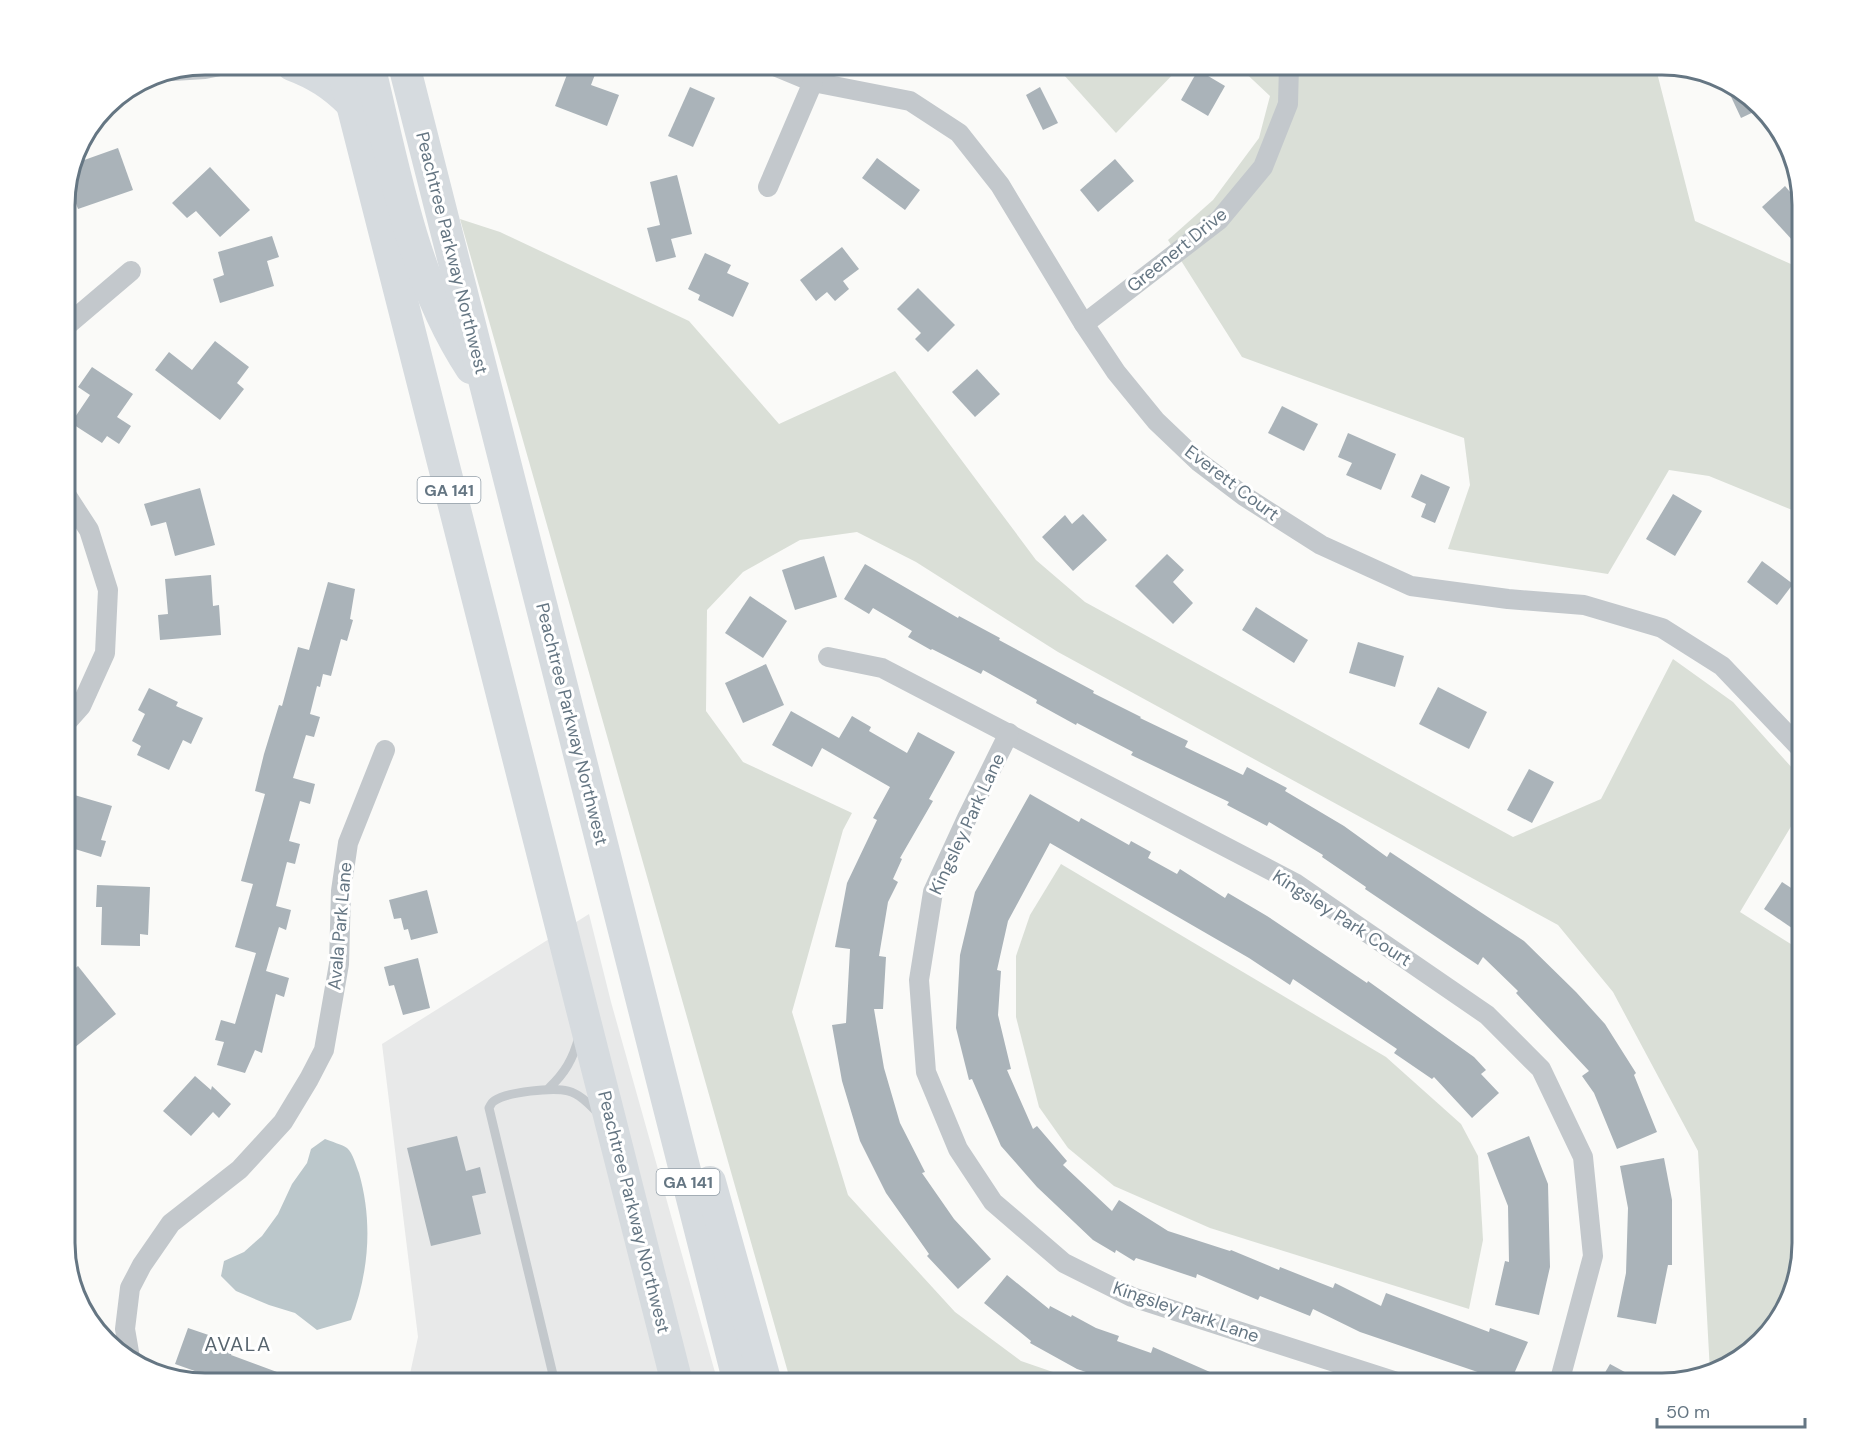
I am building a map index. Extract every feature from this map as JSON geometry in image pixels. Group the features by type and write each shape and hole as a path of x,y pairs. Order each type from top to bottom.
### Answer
{"highway":[{"path":"318,75 351,103"},
{"name":"Peachtree Parkway Northwest","path":"345,75 674,1373"},
{"path":"372,75 410,230 424,274 447,327 488,394"},
{"name":"Peachtree Parkway Northwest","path":"407,75 736,1373"},
{"path":"637,981 667,1040 693,1123 763,1373"}],"street":[{"name":"Everett Court","path":"797,75 813,82 910,101 959,133 1000,185 1084,324 1116,372 1156,421 1199,462 1244,496 1321,545 1411,586 1508,599 1584,605 1662,628 1722,666 1792,739"},
{"name":"Greenert Drive","path":"1084,324 1219,220 1263,167 1288,104 1289,75"},
{"path":"768,188 813,82"},
{"path":"75,319 131,271"},
{"path":"75,508 89,530 108,590 105,652 81,706 75,713"},
{"name":"Kingsley Park Court","path":"828,657 882,668 1295,884 1487,1015 1541,1069 1583,1157 1593,1256 1561,1373"},
{"name":"Kingsley Park Lane","path":"1009,733 933,892 919,980 926,1072 958,1149 993,1202 1064,1263 1132,1297 1369,1373"},
{"name":"Avala Park Lane","path":"128,1348 125,1329 130,1288 141,1264 171,1223 240,1169 283,1122 324,1050 339,964 341,891 348,843 385,750"}],"lane":[{"path":"549,1088 563,1075 573,1058 584,1012"},
{"path":"552,1373 489,1108 493,1101 504,1097 549,1088 568,1091 577,1094 612,1128"}],"shaded area":[{"path":"1064,75 1172,75 1116,133"},
{"path":"1248,75 1658,75 1695,221 1792,265 1792,510 1709,476 1669,470 1608,574 1448,549 1470,485 1464,438 1242,357 1168,240 1213,200 1259,138 1270,96"},
{"path":"460,219 500,232 689,321 779,424 895,371 1036,560 1085,602 1513,837 1601,799 1673,659 1733,702 1792,768 1792,825 1740,912 1792,945 1792,1252 1790,1269 1779,1301 1754,1335 1734,1351 1710,1364 1698,1151 1613,992 1558,925 1058,652 916,562 857,532 800,540 743,572 707,610 706,711 743,762 852,813 843,830 792,1012 848,1195 955,1312 1021,1361 1056,1373 788,1373"},
{"path":"1061,864 1386,1057 1461,1124 1478,1156 1483,1240 1469,1309 1210,1228 1114,1186 1068,1148 1039,1107 1016,1017 1016,956 1030,915"},
{"path":"589,914 611,1002 715,1373 410,1373 418,1337 382,1044"},
{"path":"325,1139 347,1148 354,1160 359,1173 366,1210 367,1247 362,1284 351,1320 317,1330 295,1313 236,1291 221,1276 224,1261 244,1252 262,1236 278,1214 292,1184 307,1163 311,1149"}],"building":[{"path":"567,75 595,75 591,85 619,95 607,126 555,106"},
{"path":"1195,75 1206,75 1225,86 1208,116 1181,100"},
{"path":"690,87 715,98 693,147 668,136"},
{"path":"1040,87 1058,123 1043,130 1026,95"},
{"path":"1730,94 1753,112 1741,118"},
{"path":"118,148 133,190 78,209 75,196 83,160"},
{"path":"877,158 920,190 905,210 862,178"},
{"path":"1115,159 1134,181 1098,212 1080,190"},
{"path":"210,167 250,210 220,237 196,211 187,218 172,203"},
{"path":"677,175 692,234 671,239 676,257 656,262 647,228 660,225 650,182"},
{"path":"1785,186 1792,194 1792,240 1762,207"},
{"path":"272,236 279,257 267,261 274,286 220,303 213,279 224,275 218,252"},
{"path":"842,247 859,269 843,281 849,289 835,301 827,292 816,301 800,280"},
{"path":"705,253 731,265 727,273 749,283 733,317 698,300 700,295 688,289"},
{"path":"918,288 955,325 928,352 915,339 921,333 897,309"},
{"path":"215,341 249,367 237,383 244,389 220,420 155,370 169,352 192,370"},
{"path":"92,367 133,394 117,417 131,426 119,444 107,436 102,443 75,426 75,417 90,395 78,387"},
{"path":"977,369 1000,394 975,417 952,392"},
{"path":"1282,406 1318,424 1304,451 1268,433"},
{"path":"1348,433 1396,454 1381,490 1346,475 1352,463 1338,457"},
{"path":"1421,474 1450,487 1435,523 1421,517 1426,504 1411,497"},
{"path":"200,488 215,545 175,556 166,522 151,526 144,504"},
{"path":"1673,494 1702,511 1675,556 1646,539"},
{"path":"1083,514 1107,540 1073,571 1042,537 1065,515 1072,524"},
{"path":"1167,554 1184,570 1173,582 1193,603 1173,624 1135,586"},
{"path":"824,556 837,597 795,610 782,570"},
{"path":"1762,561 1792,585 1777,605 1747,582"},
{"path":"865,564 958,618 959,616 1000,638 999,640 1094,691 1093,693 1188,741 1185,747 1243,775 1247,767 1287,788 1285,791 1344,826 1387,857 1390,852 1524,941 1605,1024 1636,1073 1634,1075 1657,1132 1617,1149 1594,1093 1582,1076 1589,1071 1516,993 1518,991 1483,957 1478,965 1365,889 1366,887 1322,857 1323,855 1269,822 1267,826 1227,805 1229,802 1131,755 1133,752 1077,723 1076,725 983,670 981,674 931,650 908,637 912,631 873,608 869,614 844,599"},
{"path":"211,575 213,606 219,605 221,635 160,640 158,615 168,614 165,579"},
{"path":"328,582 355,589 350,619 353,620 347,641 341,639 331,676 323,674 320,687 317,686 310,714 320,717 314,737 306,735 293,778 315,784 310,804 300,801 289,841 300,844 295,864 287,862 276,906 291,910 286,930 279,927 266,971 289,978 284,997 276,994 262,1053 255,1050 245,1073 217,1065 224,1042 215,1040 221,1020 235,1024 256,953 235,947 253,884 241,881 265,794 255,791 264,754 279,705 282,706 298,647 309,650"},
{"path":"750,596 787,621 763,658 725,633"},
{"path":"1256,607 1308,640 1294,663 1242,630"},
{"path":"1358,642 1404,656 1395,687 1349,673"},
{"path":"766,664 784,705 743,723 725,683"},
{"path":"1438,687 1487,712 1469,749 1419,724"},
{"path":"149,688 178,702 176,706 203,718 191,744 183,740 169,770 137,755 141,746 132,741 145,714 138,710"},
{"path":"791,711 839,738 852,716 871,727 869,731 907,753 918,732 955,752 929,799 933,801 900,858 902,859 893,879 898,882 888,902 879,956 886,957 883,1009 874,1009 884,1068 900,1123 925,1172 922,1173 954,1219 991,1259 958,1289 927,1256 929,1254 886,1193 860,1141 842,1081 832,1025 846,1023 850,949 835,947 847,883 877,820 873,818 890,787 822,748 812,767 772,745"},
{"path":"1529,769 1554,782 1532,823 1507,810"},
{"path":"1030,794 1079,822 1081,818 1129,845 1131,841 1151,852 1148,858 1177,874 1180,869 1225,898 1228,893 1267,916 1367,983 1368,981 1474,1057 1486,1070 1481,1074 1499,1093 1472,1118 1434,1077 1432,1079 1394,1053 1397,1049 1293,979 1290,985 1249,958 1050,843 1008,921 997,970 1001,971 998,1015 1011,1069 1007,1070 1033,1129 1037,1126 1067,1161 1063,1165 1112,1211 1119,1200 1168,1231 1231,1250 1279,1270 1280,1267 1333,1288 1335,1283 1381,1306 1386,1293 1489,1332 1490,1328 1528,1342 1514,1373 1481,1373 1360,1332 1313,1309 1310,1316 1260,1296 1258,1300 1197,1274 1196,1278 1136,1258 1134,1261 1093,1240 1037,1187 1001,1146 972,1079 969,1080 956,1028 960,955 975,892"},
{"path":"75,795 112,806 101,840 106,841 101,857 75,849"},
{"path":"1782,882 1792,888 1792,928 1764,909"},
{"path":"97,885 150,887 148,935 140,934 140,946 101,945 102,907 96,907"},
{"path":"427,890 438,933 411,940 408,929 404,930 401,918 394,919 389,900"},
{"path":"418,958 430,1008 403,1015 394,985 389,986 384,967"},
{"path":"78,966 116,1014 75,1047 75,969"},
{"path":"195,1076 211,1090 212,1086 231,1104 219,1118 213,1112 191,1136 163,1111"},
{"path":"457,1136 466,1171 480,1167 486,1193 472,1196 481,1234 431,1246 407,1148"},
{"path":"1529,1136 1548,1184 1550,1267 1539,1315 1495,1305 1505,1261 1509,1262 1508,1206 1487,1153"},
{"path":"1664,1158 1672,1200 1672,1265 1668,1265 1656,1324 1617,1317 1626,1273 1628,1208 1620,1166"},
{"path":"1007,1275 1049,1309 1050,1306 1096,1328 1119,1336 1117,1341 1151,1353 1153,1347 1212,1373 1089,1373 1077,1369 1030,1343 1031,1341 984,1303"},
{"path":"188,1328 235,1344 231,1355 280,1373 199,1373 175,1364"},
{"path":"1610,1364 1627,1373 1605,1373"}],"district":[{"name":"AVALA","path":"238,1344"}]}
